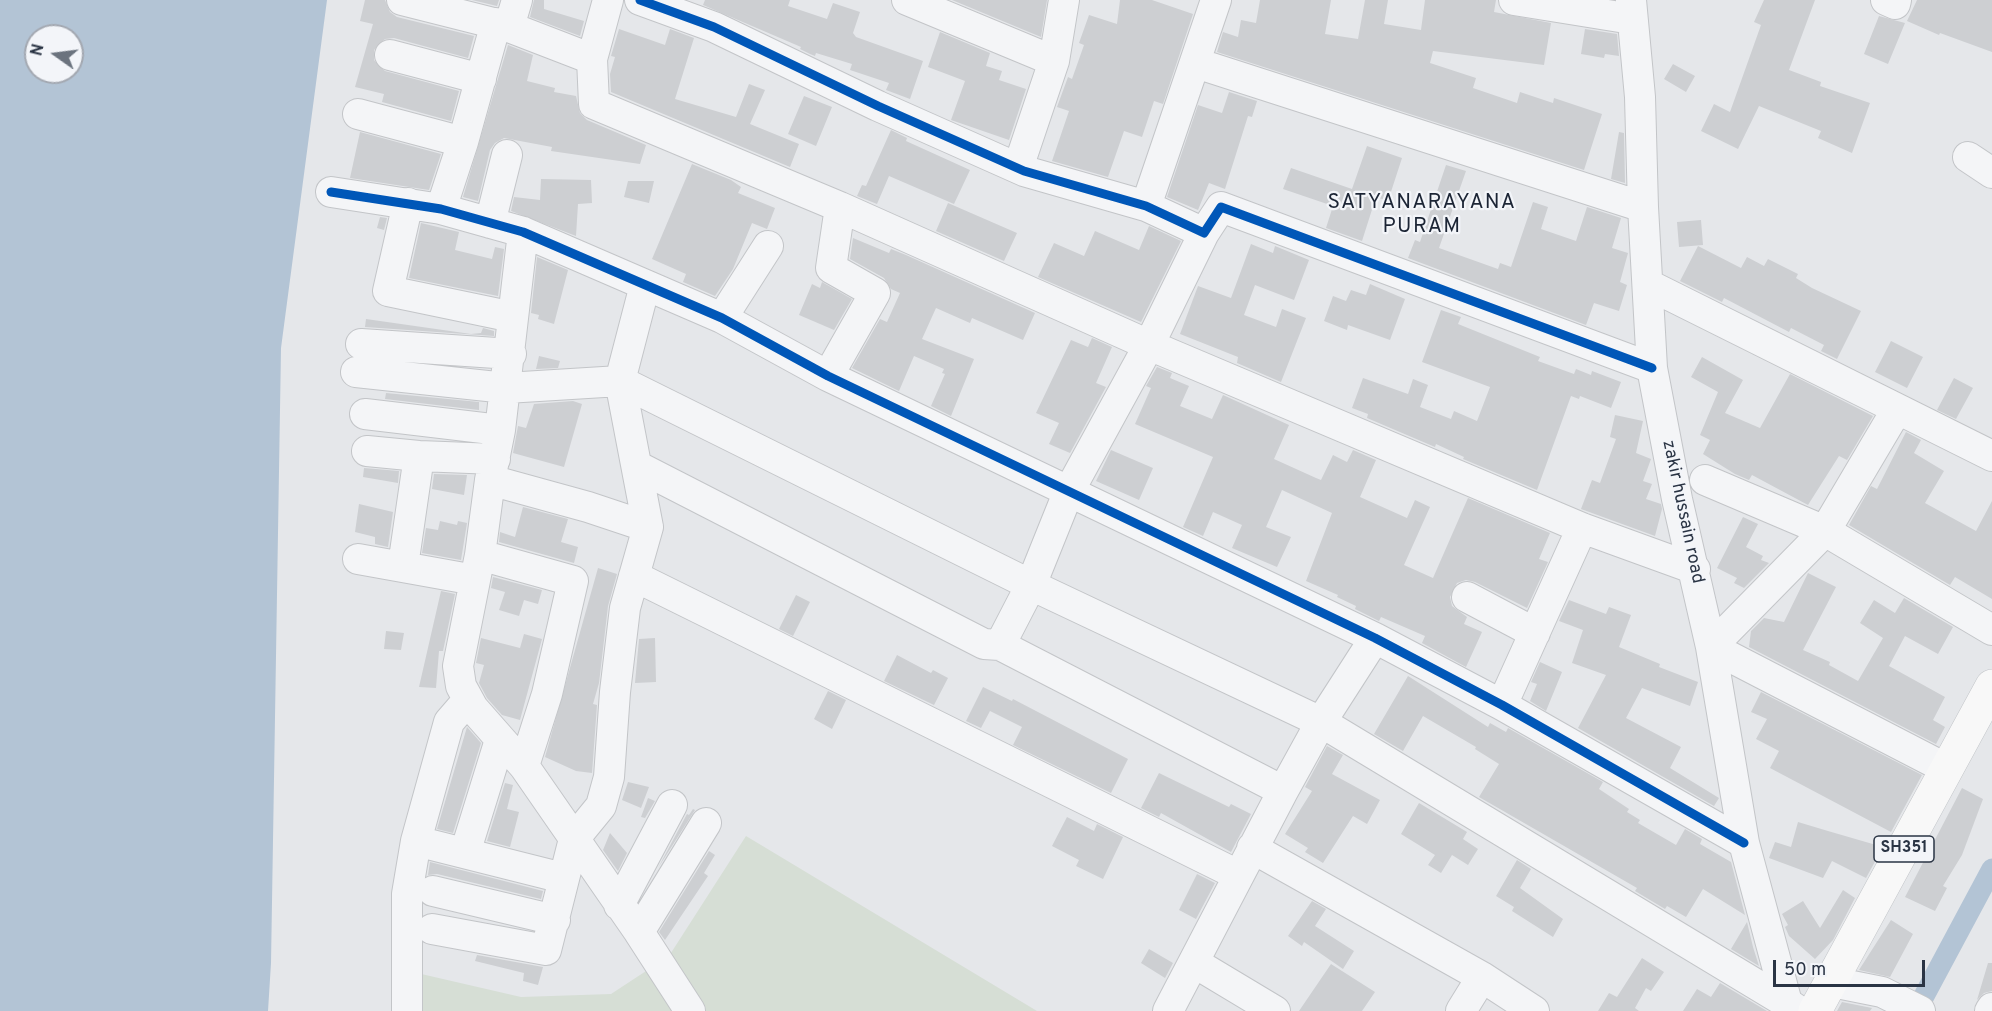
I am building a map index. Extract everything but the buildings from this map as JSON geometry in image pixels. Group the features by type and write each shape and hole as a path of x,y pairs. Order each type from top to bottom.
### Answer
{"main road":[{"name":"SH351","path":"1800,1008 1832,982 1992,686"}],"street":[{"path":"402,0 507,16 592,59"},
{"path":"608,0 592,59 594,104 840,207 1149,345 1582,528 1695,569"},
{"path":"640,0 714,27 878,106 1018,168 1146,206 1204,233"},
{"path":"907,0 1054,61"},
{"path":"1018,168 1054,61 1064,0"},
{"path":"1146,206 1216,0"},
{"path":"1514,0 1631,10"},
{"path":"1886,0 1894,4 1896,0"},
{"name":"zakir hussain road","path":"1631,10 1640,97 1643,207 1652,368 1677,499 1695,569 1711,647 1743,843 1800,1008"},
{"path":"441,209 481,79 507,16"},
{"path":"390,55 481,79"},
{"path":"1196,63 1643,207"},
{"path":"358,114 463,142"},
{"path":"490,223 507,155"},
{"path":"331,192 441,209 523,232 722,318 828,376 1068,493 1375,638 1502,705 1743,843"},
{"path":"408,203 388,291 513,317"},
{"path":"828,376 875,293 831,268 840,207"},
{"path":"1000,645 1031,585 1068,493 1149,345 1204,233 1221,207 1652,368"},
{"path":"523,232 506,388 478,567 458,666 461,686 468,700 524,766 639,932 690,1011"},
{"path":"722,318 768,246"},
{"path":"432,929 546,950 574,839 601,806 609,777 625,608 648,527 620,381 645,285"},
{"path":"1649,285 1896,411 1992,456"},
{"path":"511,354 358,358 506,388 620,381 1031,585 1321,722 1800,1008"},
{"path":"1896,411 1826,531 1711,647 1947,769"},
{"path":"365,414 495,456 588,507 648,527"},
{"path":"367,450 419,456 495,456"},
{"path":"403,566 419,456"},
{"path":"637,466 984,644 1000,645 1283,791"},
{"path":"1705,480 1826,531 1992,630"},
{"path":"1502,705 1582,528"},
{"path":"358,559 403,566 478,567 573,581 546,694 524,766"},
{"path":"634,576 1238,874"},
{"path":"1467,597 1535,633"},
{"path":"1168,1011 1195,963 1238,874 1321,722 1375,638"},
{"path":"407,1011 407,894 416,841 449,722 468,700"},
{"path":"465,854 500,740"},
{"path":"619,905 672,805"},
{"path":"639,932 706,823"},
{"path":"416,841 563,878"},
{"path":"1252,848 1482,977 1534,1011"},
{"path":"433,891 555,920"},
{"path":"1195,963 1275,1011"},
{"path":"1461,1011 1482,977"},
{"path":"1832,982 1882,992 1920,1011"}],"shaded area":[{"path":"746,836 1037,1011 397,1011 391,967 521,997 611,994 669,956"}],"water":[{"path":"0,0 327,0 281,348 271,963 268,1011 0,1011"}],"waterway":[{"path":"1916,1011 1992,869"}],"cycle path":[{"path":"640,0 714,27 878,106 1024,171 1146,206 1204,233 1221,207 1652,368"},
{"path":"331,192 441,209 523,232 722,318 828,376 1375,638 1502,705 1744,843"}],"district":[{"name":"SATYANARAYANA PURAM","path":"1422,216"}]}
